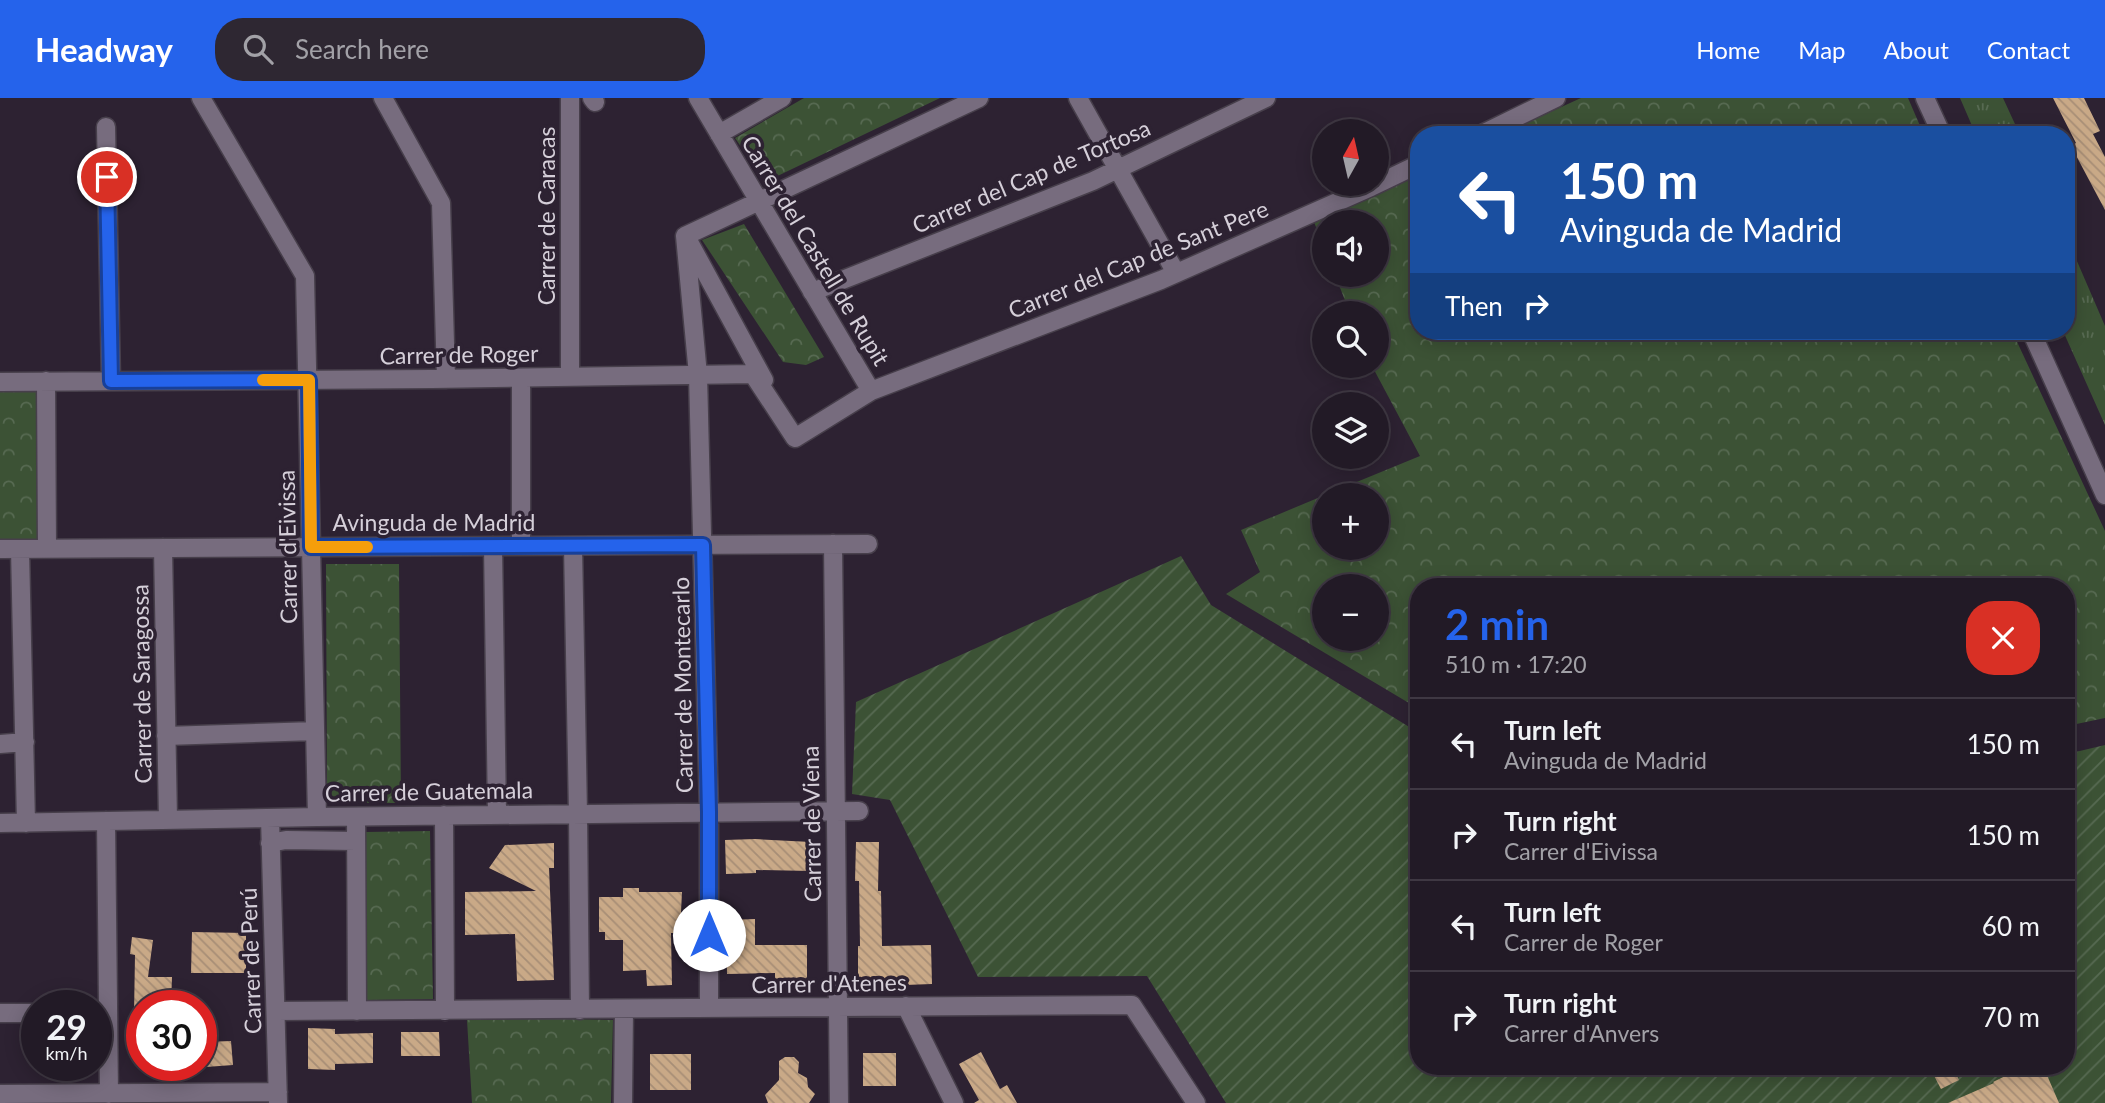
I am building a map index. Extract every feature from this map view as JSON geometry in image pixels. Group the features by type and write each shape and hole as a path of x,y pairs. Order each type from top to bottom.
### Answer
{"street":[{"name":"Carrer d'Eivissa","path":"201,98 305,276 317,817"},
{"path":"383,98 441,203 446,379"},
{"name":"Carrer de Caracas","path":"570,98 570,377"},
{"name":"Carrer del Castell de Rupit","path":"698,98 871,391"},
{"path":"719,134 782,98"},
{"path":"871,391 795,438 685,236 979,98"},
{"path":"1078,98 1176,273"},
{"name":"Carrer del Cap de Tortosa","path":"813,292 1093,181 1266,98"},
{"path":"1498,126 1556,98"},
{"path":"1925,98 1938,126"},
{"path":"106,127 111,381"},
{"name":"Carrer del Cap de Sant Pere","path":"871,391 1176,273 1410,168"},
{"name":"Carrer de Montecarlo","path":"685,236 698,375 709,812 709,1008"},
{"path":"2035,340 2105,495"},
{"name":"Carrer de Roger","path":"0,382 753,374 795,438"},
{"path":"520,378 521,546"},
{"path":"46,382 47,548"},
{"name":"Carrer de Viena","path":"833,544 839,1103"},
{"name":"Avinguda de Madrid","path":"0,549 867,544"},
{"path":"493,546 497,815"},
{"path":"573,546 580,1010"},
{"name":"Carrer de Saragossa","path":"163,548 168,820"},
{"path":"20,549 26,823"},
{"path":"166,736 315,731"},
{"path":"0,744 25,742"},
{"name":"Carrer de Guatemala","path":"0,823 859,811"},
{"path":"444,815 445,1011"},
{"path":"356,817 357,1012"},
{"name":"Carrer de Perú","path":"270,818 278,1098"},
{"path":"102,990 106,821"},
{"path":"270,843 286,840 356,841"},
{"name":"Carrer d'Atenes","path":"276,1011 1132,1004 1196,1103"},
{"path":"906,1006 954,1103"},
{"path":"623,1103 624,1009"},
{"path":"0,1013 21,1013"},
{"path":"109,1081 110,1094"},
{"path":"0,1094 278,1098"}],"green space":[{"path":"804,98 940,98 765,182 735,138"},
{"path":"1581,98 1908,98 1920,126 1520,126"},
{"path":"1960,98 2003,98 2016,126 1972,126"},
{"path":"1410,176 1410,340 2016,340 2105,531 2105,718 2075,724 2075,578 1410,578 1410,704 1322,651 1389,651 1389,574 1312,574 1312,645 1226,594 1260,572 1241,530 1312,500 1312,560 1389,560 1389,483 1354,483 1420,456 1389,398 1389,392 1386,392 1378,378 1389,378 1389,301 1345,301 1340,287 1389,287 1389,210 1339,210 1369,196 1390,196 1390,186"},
{"path":"744,224 824,357 806,365 783,362 702,240"},
{"path":"2075,257 2105,326 2105,425 2067,340 2075,340"},
{"path":"0,392 39,392 39,539 0,542"},
{"path":"1181,556 1211,605 1410,727 1410,1075 2075,1075 2075,752 2105,745 2105,1103 1226,1103 1147,976 978,977 890,800 852,794 856,702"},
{"path":"326,564 399,564 401,803 327,803"},
{"path":"430,831 433,999 367,1000 365,832"},
{"path":"467,1020 613,1020 611,1103 472,1103"}],"building":[{"path":"2053,98 2084,98 2100,131 2093,134 2105,157 2105,210 2075,154 2075,126 2067,126"},
{"path":"725,840 811,842 810,871 756,870 756,873 726,874"},
{"path":"856,842 879,842 878,891 881,891 882,946 931,945 932,984 858,982 860,946 859,881 855,881"},
{"path":"554,843 554,868 549,868 554,980 517,981 515,934 465,935 465,892 536,891 489,868 505,845"},
{"path":"623,888 639,888 639,892 682,892 680,933 671,933 672,985 647,986 646,970 623,971 623,940 605,940 605,932 599,932 599,897 623,897"},
{"path":"755,919 755,945 807,945 807,984 775,984 775,973 727,974 726,920"},
{"path":"192,932 246,933 246,973 191,973"},
{"path":"132,937 153,940 148,977 172,977 172,990 134,990 135,955 130,954"},
{"path":"308,1028 335,1029 335,1034 373,1033 373,1063 335,1064 335,1070 308,1069"},
{"path":"401,1032 439,1032 440,1056 401,1056"},
{"path":"231,1041 233,1065 217,1066 217,1042"},
{"path":"981,1052 1000,1089 1007,1085 1017,1103 974,1103 979,1100 959,1064"},
{"path":"863,1053 896,1053 896,1086 863,1086"},
{"path":"650,1054 691,1054 691,1090 650,1090"},
{"path":"785,1057 794,1057 799,1062 798,1073 807,1078 808,1087 815,1094 809,1103 768,1103 765,1095 779,1080 779,1061"},
{"path":"1934,1075 1956,1075 1959,1080 1941,1089"},
{"path":"2007,1075 2047,1075 2059,1103 1948,1103"}],"slow traffic":[{"path":"263,380 309,380 311,547 367,547"}],"route":[{"path":"107,177 111,381 309,380 311,547 703,545 709,935"}]}
